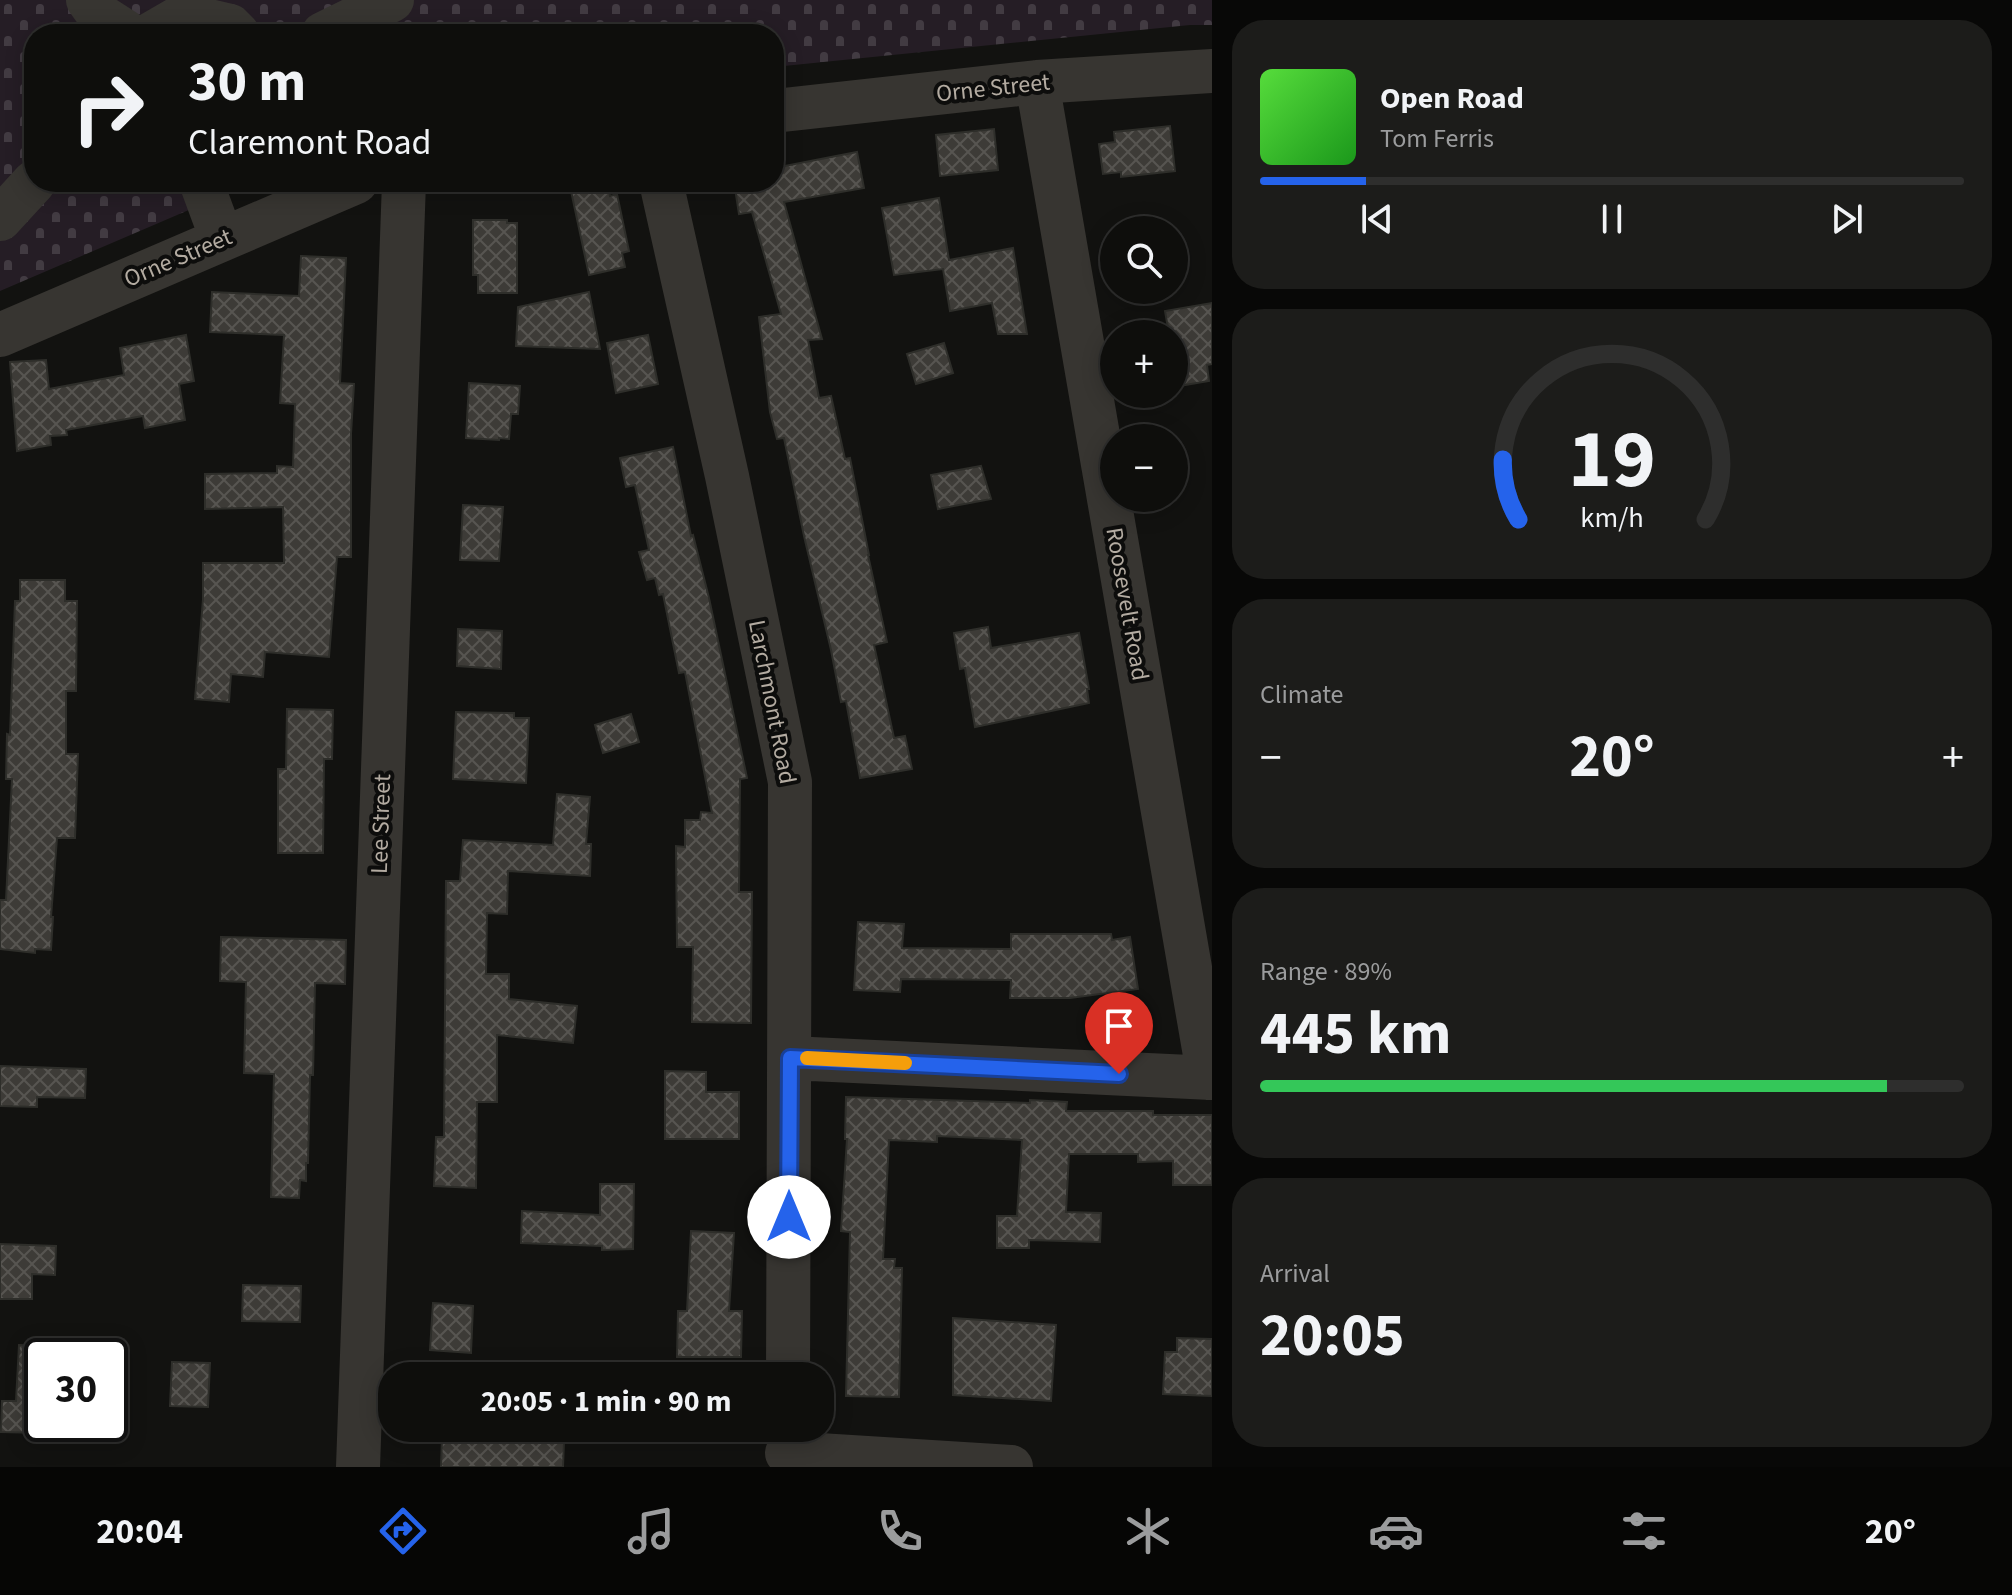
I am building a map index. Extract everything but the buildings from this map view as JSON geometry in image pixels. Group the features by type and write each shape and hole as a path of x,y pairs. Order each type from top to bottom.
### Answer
{"street":[{"path":"343,24 392,0"},
{"path":"168,24 184,15 222,24"},
{"name":"Orne Street","path":"784,110 1037,82 1212,71"},
{"name":"Roosevelt Road","path":"1037,82 1210,1078"},
{"path":"0,219 25,192"},
{"path":"205,192 222,239"},
{"name":"Orne Street","path":"0,335 332,192"},
{"name":"Lee Street","path":"358,1467 404,192"},
{"name":"Larchmont Road","path":"663,192 727,476 790,782 788,1362"},
{"path":"790,1058 1210,1078"},
{"path":"787,1449 1011,1467"}],"green space":[{"path":"0,0 1212,0 1212,25 784,66 784,24 24,24 24,192 231,192 0,291"}],"slow traffic":[{"path":"807,1058 905,1063"}],"route":[{"path":"789,1217 790,1058 1119,1074"}]}
